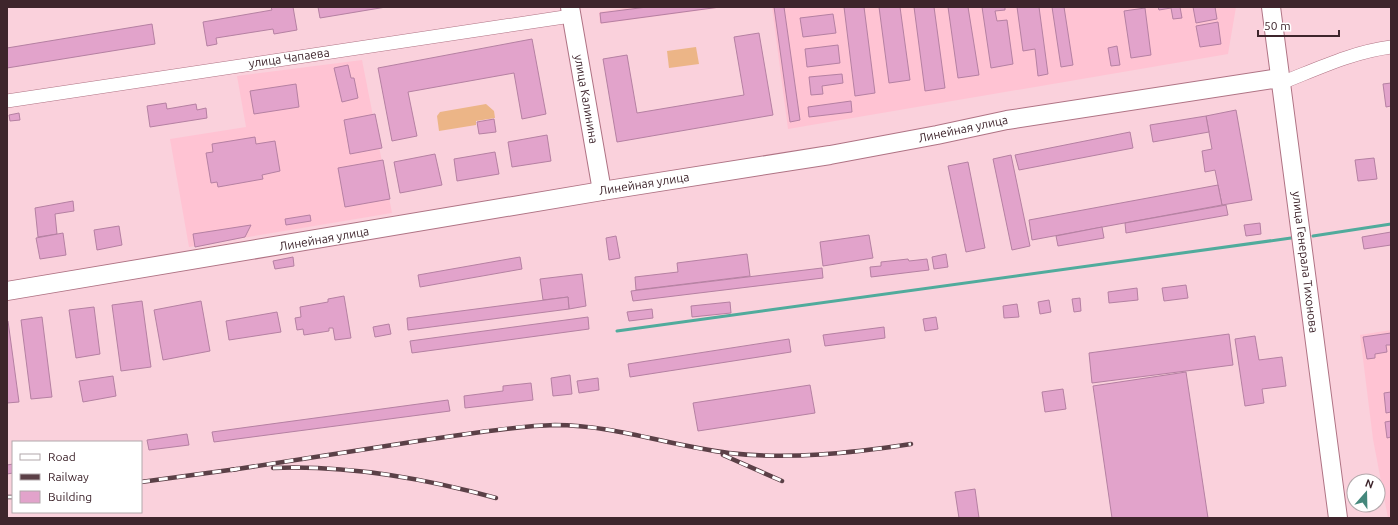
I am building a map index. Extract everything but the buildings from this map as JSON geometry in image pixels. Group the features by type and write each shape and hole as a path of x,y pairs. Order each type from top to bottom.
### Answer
{"main road":[{"name":"улица Генерала Тихонова","path":"1271,7 1338,518"},
{"name":"улица Калинина","path":"570,11 602,191"},
{"name":"Линейная улица","path":"7,291 602,191 830,155 1007,120 1281,80"}],"street":[{"name":"улица Чапаева","path":"7,101 570,11"},
{"name":"Линейная улица","path":"1281,80 1344,58 1391,47"}],"shaded area":[{"path":"632,7 726,7 600,24 599,12"},
{"path":"772,7 1236,7 1228,54 788,129"},
{"path":"696,47 699,64 669,68 667,51"},
{"path":"362,60 392,213 189,247 170,139 246,127 237,76"},
{"path":"486,104 494,111 495,118 476,121 476,125 439,131 437,116 440,112"},
{"path":"1391,330 1391,518 1388,518 1386,507 1386,473 1379,473 1373,439 1360,335"}],"waterway":[{"path":"1313,236 1391,224"},
{"path":"617,331 1291,238"}],"railway":[{"path":"231,470 487,431 555,425 599,428 707,450 752,455 797,456 843,453 911,444"},
{"path":"723,455 782,481"},
{"path":"273,468 329,469 385,474 441,484 496,498"},
{"path":"142,482 237,469"},
{"path":"7,497 12,497"}]}
